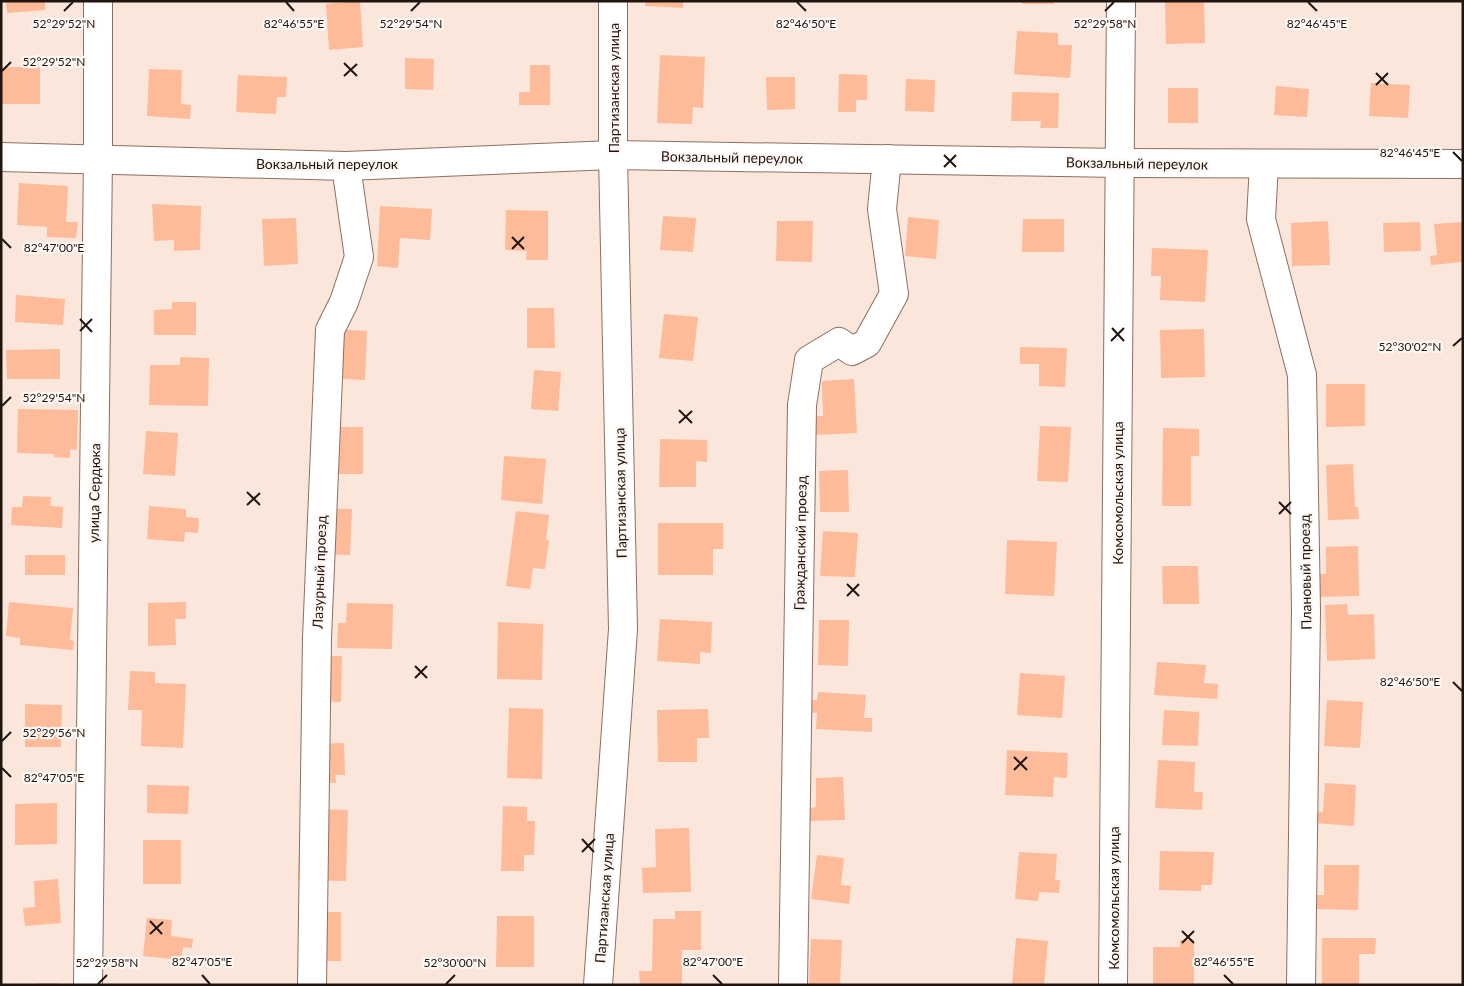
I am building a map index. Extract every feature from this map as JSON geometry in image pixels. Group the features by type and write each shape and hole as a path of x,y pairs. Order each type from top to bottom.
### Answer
{"street":[{"name":"улица Сердюка","path":"88,985 98,158 98,1"},
{"name":"Партизанская улица","path":"598,985 623,629 613,155 613,1"},
{"name":"Комсомольская улица","path":"1113,985 1121,1"},
{"name":"Вокзальный переулок","path":"1,156 346,166 613,155 1119,163 1463,164"},
{"name":"Гражданский проезд","path":"793,985 802,405 809,360 839,342 852,351 867,343 894,294 882,209 886,160"},
{"name":"Плановый проезд","path":"1264,164 1261,219 1302,375 1306,610 1301,985"},
{"name":"Лазурный проезд","path":"312,985 317,638 330,330 344,302 359,257 346,166"}],"building":[{"path":"6,1 45,1 45,10 7,13"},
{"path":"360,1 363,47 329,50 326,4"},
{"path":"645,1 683,1 683,8 645,6"},
{"path":"1022,1 1054,1 1054,4 1022,4"},
{"path":"1204,1 1205,43 1166,44 1165,2"},
{"path":"1017,31 1058,33 1058,45 1072,45 1070,78 1014,74"},
{"path":"660,55 705,57 703,108 693,107 692,124 657,123"},
{"path":"405,58 434,59 433,90 405,89"},
{"path":"530,65 550,65 550,105 519,105 519,92 530,92"},
{"path":"1,67 40,67 40,104 1,104"},
{"path":"149,69 182,70 181,104 191,105 190,119 147,116"},
{"path":"839,74 867,75 867,100 856,100 856,112 838,112"},
{"path":"238,75 287,77 286,97 277,97 276,114 236,112"},
{"path":"766,77 795,77 795,109 767,110"},
{"path":"906,79 935,80 934,112 905,111"},
{"path":"1371,83 1410,85 1408,118 1369,116"},
{"path":"1276,86 1309,89 1307,117 1274,115"},
{"path":"1168,88 1198,88 1198,123 1168,123"},
{"path":"1012,92 1059,93 1058,128 1040,128 1041,121 1011,121"},
{"path":"19,183 68,186 66,222 78,222 76,238 47,237 47,227 17,225"},
{"path":"152,204 201,206 200,250 174,251 174,240 154,241"},
{"path":"380,206 432,209 430,240 400,238 398,268 377,266"},
{"path":"506,210 548,211 548,260 526,260 527,251 505,250"},
{"path":"663,216 696,218 693,252 660,250"},
{"path":"908,217 939,220 936,259 905,256"},
{"path":"296,218 298,264 264,266 262,219"},
{"path":"1023,219 1064,219 1064,252 1022,252"},
{"path":"777,221 813,221 812,262 776,261"},
{"path":"1328,221 1330,265 1292,266 1291,223"},
{"path":"1420,222 1421,251 1384,252 1383,223"},
{"path":"1463,222 1463,262 1431,265 1430,256 1437,255 1434,224"},
{"path":"1152,248 1208,250 1205,302 1160,300 1161,276 1151,276"},
{"path":"16,295 65,299 63,325 15,322"},
{"path":"172,302 196,302 196,335 154,335 154,310 172,309"},
{"path":"527,308 554,308 555,348 527,348"},
{"path":"664,314 698,317 693,361 659,358"},
{"path":"327,329 367,331 365,380 325,378"},
{"path":"1204,329 1205,377 1161,378 1160,330"},
{"path":"1020,347 1067,348 1065,387 1039,386 1039,364 1020,364"},
{"path":"60,349 60,379 7,379 6,350"},
{"path":"180,357 209,358 208,406 149,405 150,365 180,365"},
{"path":"534,370 561,372 558,411 531,409"},
{"path":"854,379 857,433 815,435 814,416 823,416 822,381"},
{"path":"1326,384 1365,384 1365,426 1326,427"},
{"path":"18,409 78,410 77,450 70,449 70,458 54,457 54,454 17,453"},
{"path":"1040,426 1071,427 1068,482 1037,481"},
{"path":"321,427 363,427 363,474 320,474"},
{"path":"1163,428 1199,429 1199,456 1191,456 1191,506 1162,506"},
{"path":"146,431 178,433 175,476 143,474"},
{"path":"660,439 707,440 707,462 696,461 696,487 659,487"},
{"path":"504,456 546,459 542,504 501,500"},
{"path":"1353,464 1355,507 1358,507 1359,519 1328,520 1326,465"},
{"path":"848,470 849,512 820,512 819,471"},
{"path":"23,496 51,497 50,506 63,507 62,528 11,525 12,507 22,507"},
{"path":"149,506 186,509 186,517 199,518 198,533 185,532 184,542 147,539"},
{"path":"318,508 352,509 350,555 316,554"},
{"path":"516,511 549,515 546,540 549,540 545,569 533,568 530,589 506,586"},
{"path":"658,523 723,523 723,549 713,549 713,575 658,575"},
{"path":"823,531 858,533 855,577 820,576"},
{"path":"1007,540 1057,542 1054,596 1005,594"},
{"path":"1358,546 1359,596 1317,597 1317,574 1326,574 1326,547"},
{"path":"25,555 65,555 65,575 25,575"},
{"path":"1162,566 1198,566 1199,604 1163,604"},
{"path":"9,602 73,608 70,640 74,641 73,650 20,645 20,638 6,636"},
{"path":"186,602 186,619 175,619 176,645 148,646 148,603"},
{"path":"347,603 393,604 392,649 337,648 338,623 346,623"},
{"path":"1347,604 1348,615 1374,614 1375,659 1327,661 1325,605"},
{"path":"660,619 712,622 711,653 700,652 700,664 657,661"},
{"path":"819,620 849,620 848,666 818,665"},
{"path":"498,622 543,624 542,680 497,679"},
{"path":"314,656 342,656 341,702 313,701"},
{"path":"1157,662 1206,665 1204,683 1218,684 1217,699 1154,695"},
{"path":"130,671 155,672 155,683 186,684 183,748 141,746 142,710 128,710"},
{"path":"1020,673 1065,676 1062,718 1017,715"},
{"path":"818,692 866,695 864,718 872,718 872,732 816,729 817,713 806,712 806,700 817,700"},
{"path":"1327,700 1363,702 1360,748 1324,746"},
{"path":"25,704 62,705 61,747 25,747"},
{"path":"509,708 543,709 542,779 507,778"},
{"path":"708,709 709,738 697,738 697,762 658,762 657,710"},
{"path":"1164,710 1199,712 1198,746 1162,745"},
{"path":"344,743 345,775 335,775 336,783 313,783 312,744"},
{"path":"1007,750 1068,753 1067,778 1054,777 1053,797 1005,795"},
{"path":"1158,760 1195,762 1194,792 1203,792 1202,810 1155,808"},
{"path":"843,777 845,820 810,821 810,808 816,807 816,778"},
{"path":"1325,783 1356,785 1354,826 1315,823 1316,811 1323,812"},
{"path":"147,785 189,786 188,814 147,813"},
{"path":"57,803 57,844 15,845 15,804"},
{"path":"503,806 527,807 527,821 535,821 534,855 524,855 524,871 501,871"},
{"path":"309,809 348,810 346,881 298,880 299,843 308,843"},
{"path":"689,828 691,892 643,893 642,868 656,867 655,829"},
{"path":"143,840 181,840 181,884 143,884"},
{"path":"1160,851 1214,852 1212,885 1201,885 1201,891 1159,890"},
{"path":"1019,852 1057,854 1055,880 1060,880 1059,893 1039,892 1038,901 1015,899"},
{"path":"817,855 844,858 841,885 851,886 849,904 811,899"},
{"path":"1324,865 1359,865 1358,910 1316,909 1317,895 1324,895"},
{"path":"58,879 61,923 25,926 23,908 35,907 34,881"},
{"path":"675,911 701,911 701,950 682,950 682,985 640,985 639,971 652,971 653,919 675,919"},
{"path":"307,912 341,912 341,961 307,961"},
{"path":"497,916 534,916 534,967 496,967"},
{"path":"147,918 172,920 171,936 193,939 192,948 183,947 181,960 143,956"},
{"path":"1016,938 1048,941 1044,985 1012,985"},
{"path":"1322,938 1376,938 1375,954 1359,954 1359,984 1322,984"},
{"path":"811,939 842,940 840,985 809,984"},
{"path":"1180,940 1194,940 1194,985 1153,985 1153,947 1180,947"},
{"path":"38,983 58,983 58,985 38,985"}]}
